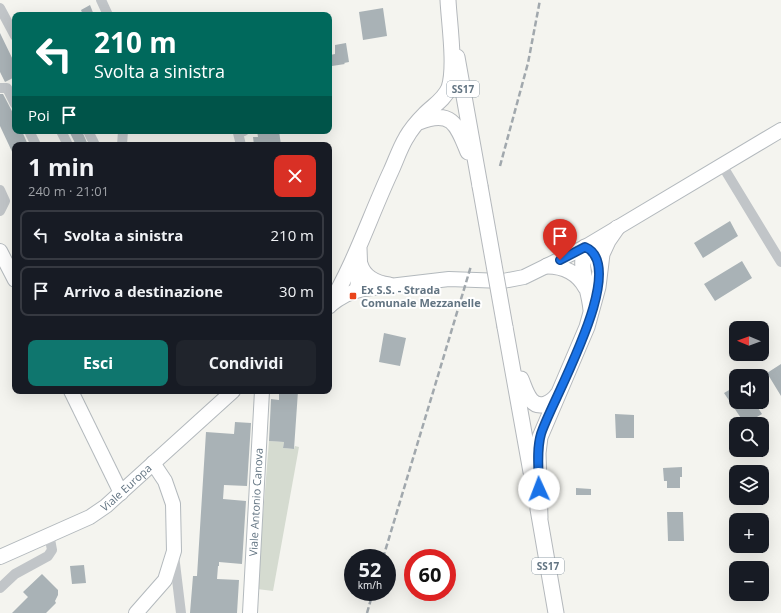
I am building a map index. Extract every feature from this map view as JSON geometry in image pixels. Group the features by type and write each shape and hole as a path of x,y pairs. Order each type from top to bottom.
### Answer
{"main road":[{"path":"332,301 344,279 355,265 360,246 375,205 404,142 427,112 440,102 449,86 451,62 448,0"},
{"name":"SS17","path":"448,0 556,613"},
{"path":"418,122 431,117 439,117 446,118 453,123 462,136 479,182"},
{"path":"540,518 538,459 539,442 543,427 582,340 598,287 599,268 605,247 617,228"},
{"path":"591,313 582,264 585,247 595,255 599,268"},
{"path":"355,265 370,279 389,285"},
{"path":"355,265 360,279 357,290"},
{"path":"547,266 559,267 574,274 582,282 586,289"},
{"path":"508,343 526,391 531,400 537,404 548,404 560,392"}],"street":[{"path":"101,0 107,12"},
{"path":"0,8 12,30"},
{"path":"0,88 7,88 12,98"},
{"path":"332,304 341,297 357,290 389,285 449,279 495,281 524,277 585,247 781,130"},
{"path":"722,165 781,262"},
{"path":"0,190 5,201 0,211"},
{"path":"0,251 12,274"},
{"path":"72,394 121,492"},
{"name":"Viale Europa","path":"0,557 90,517 106,506 230,394"},
{"name":"Viale Antonio Canova","path":"250,613 262,394"},
{"path":"153,463 165,481 173,504 174,552 181,613"},
{"path":"0,588 15,574 48,556 52,550 49,534"},
{"path":"136,613 165,580 174,552"}],"shaded area":[{"path":"269,441 284,442 283,448 294,449 295,446 299,447 273,591 257,589"}],"building":[{"path":"90,5 93,12 82,12 81,10"},
{"path":"383,8 387,36 363,40 359,12"},
{"path":"0,33 12,58 12,78 5,82 0,72"},
{"path":"346,43 349,62 332,66 332,55 335,54 335,45"},
{"path":"0,94 3,94 12,111 12,134 23,134 27,142 12,142 12,152 0,126"},
{"path":"70,134 83,134 87,142 74,142"},
{"path":"258,134 279,134 281,142 254,142 253,137 258,137"},
{"path":"730,221 738,236 703,258 694,243"},
{"path":"742,261 752,278 715,301 704,284"},
{"path":"384,333 406,338 400,366 379,362"},
{"path":"781,364 781,396 769,376 769,372"},
{"path":"729,390 729,400 724,393"},
{"path":"279,394 298,394 294,449 283,448 284,442 269,441 271,399 279,400"},
{"path":"735,409 759,409 762,414 757,417 740,417"},
{"path":"615,414 634,415 634,438 616,438"},
{"path":"235,422 251,423 247,486 224,485 223,499 246,501 242,564 219,562 217,579 239,580 237,613 190,613 193,576 197,576 206,432 234,434"},
{"path":"682,467 680,488 667,488 667,481 664,481 663,468"},
{"path":"576,488 591,489 591,495 576,495"},
{"path":"667,512 683,512 684,541 668,541"},
{"path":"84,565 86,583 72,584 70,566"},
{"path":"42,574 58,590 58,595 55,601 56,603 46,613 12,613 28,597 23,592"}],"railway":[{"path":"500,166 528,63 540,0"},
{"path":"386,549 471,266"},
{"path":"367,613 370,601"}],"place":[{"name":"Ex S.S. - Strada Comunale Mezzanelle","path":"353,296"}],"route":[{"path":"539,489 538,448 540,437 582,340 595,300 599,278 598,261 593,252 588,248 585,247 560,260"}]}
